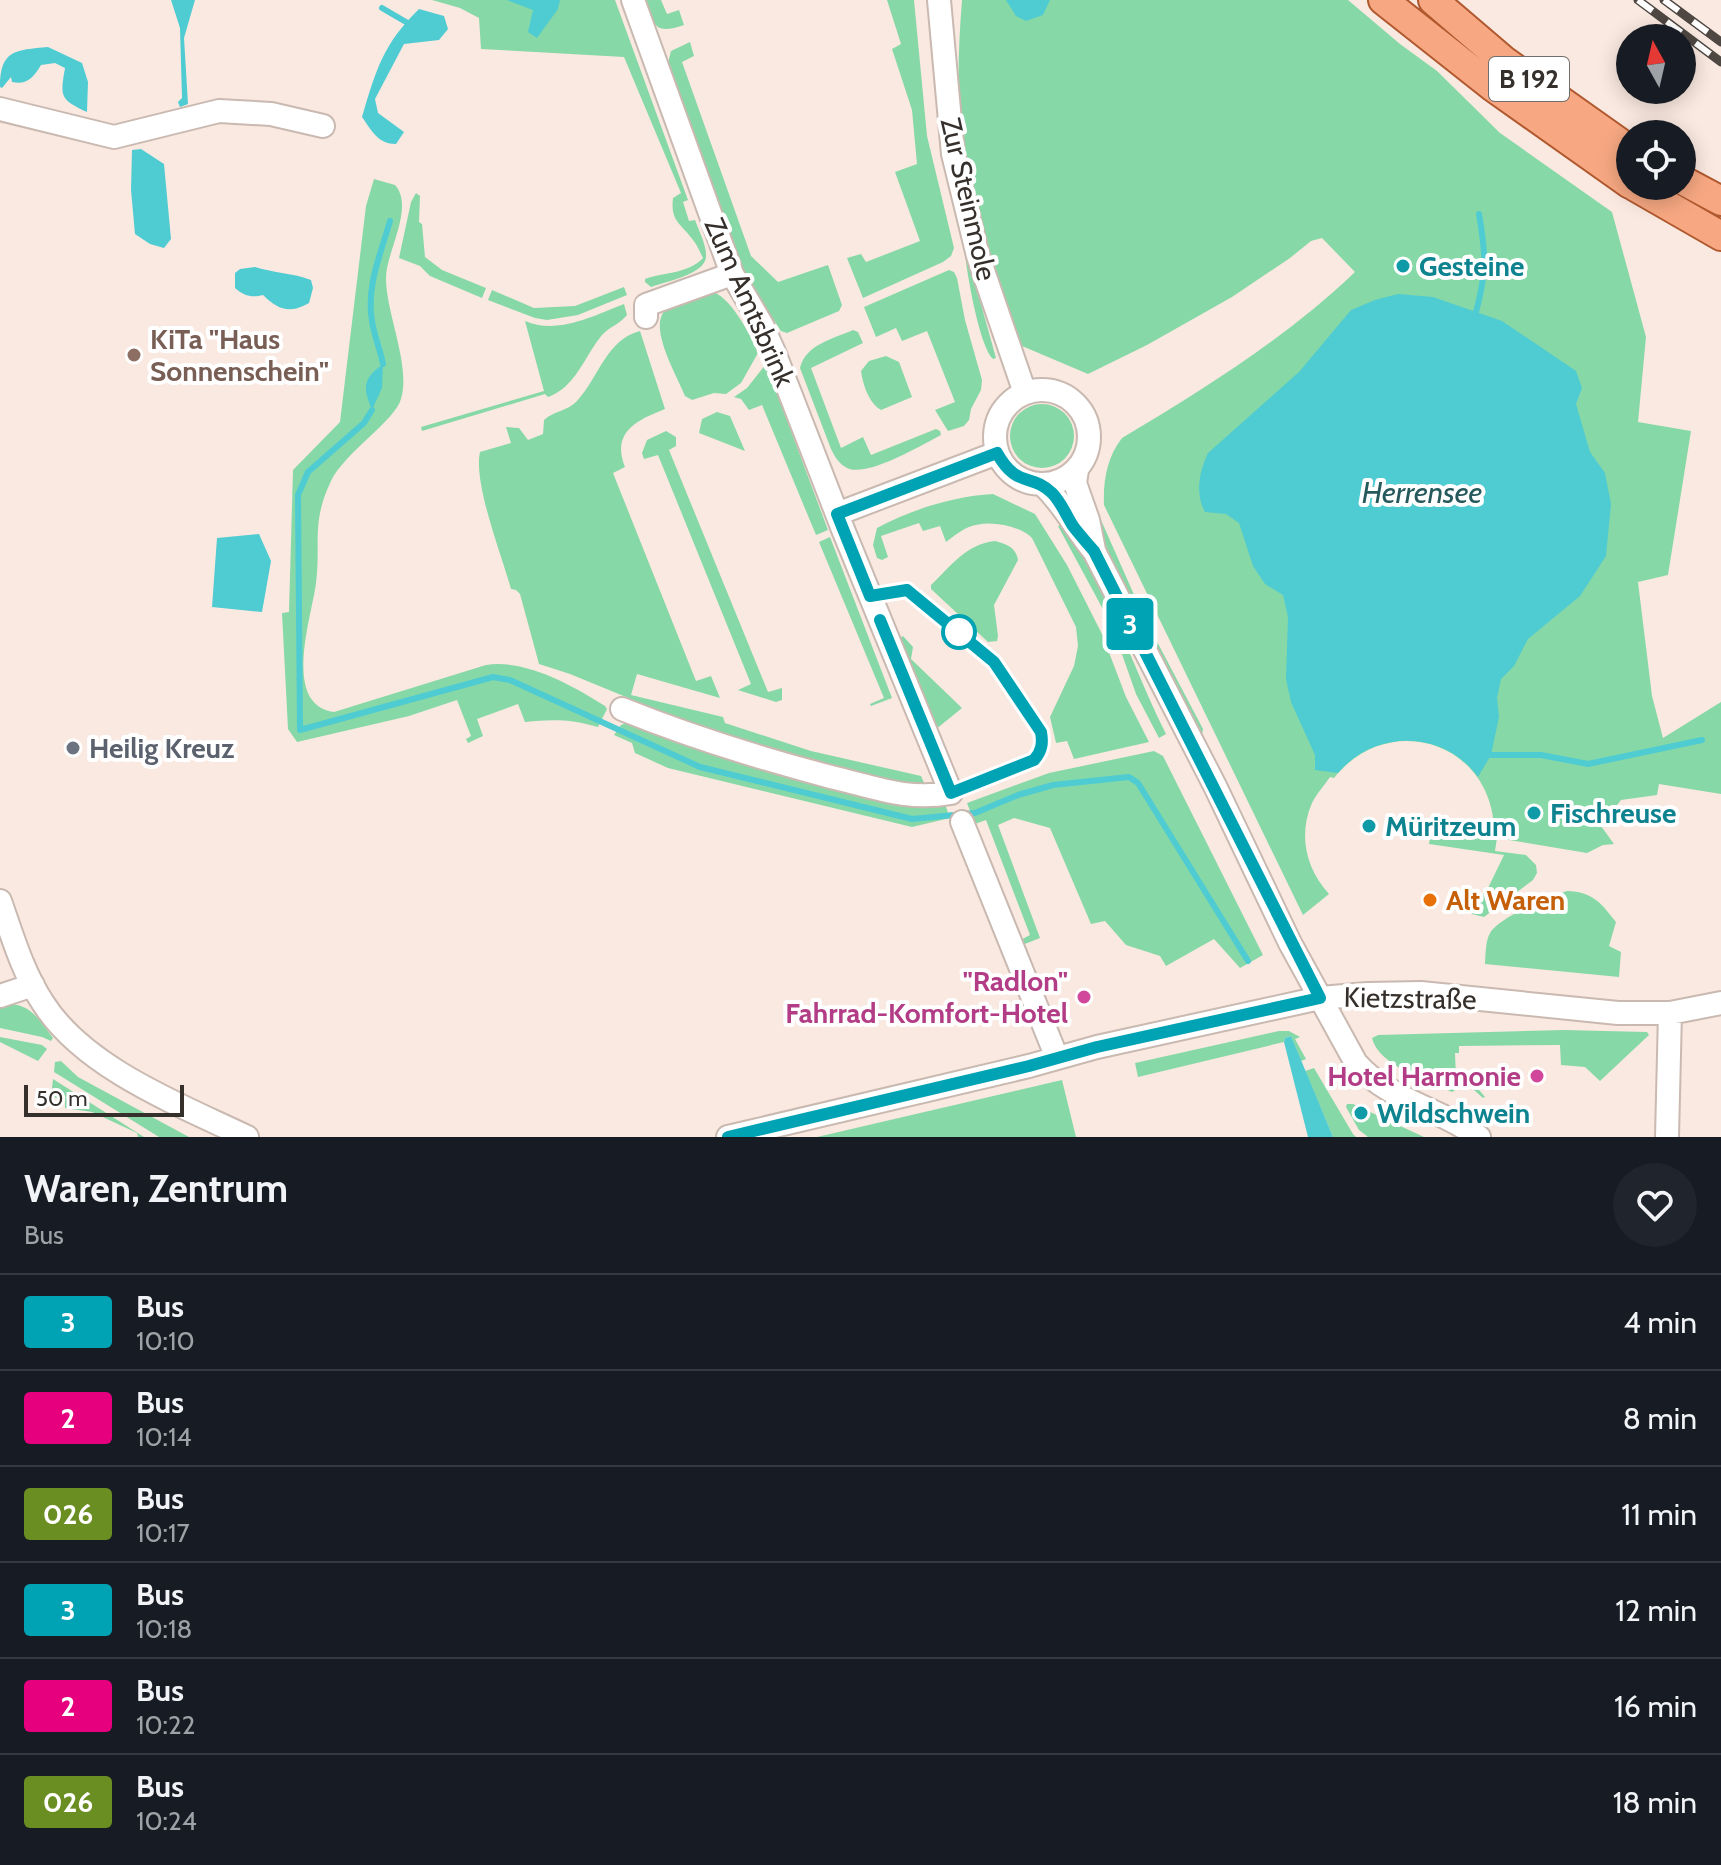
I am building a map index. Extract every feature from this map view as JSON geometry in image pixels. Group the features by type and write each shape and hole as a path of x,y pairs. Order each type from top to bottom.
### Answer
{"main road":[{"name":"B 192","path":"1383,0 1493,87 1616,174"},
{"name":"B 192","path":"1433,0 1503,60 1616,140"},
{"path":"1696,188 1721,201"},
{"name":"B 192","path":"1658,200 1721,236"}],"street":[{"name":"Zum Amtsbrink","path":"622,709 684,735 746,755 913,797 951,793 774,352 732,274 633,0"},
{"name":"Zur Steinmole","path":"939,0 953,154 978,256 1025,393"},
{"path":"0,109 114,137 219,111 271,114 323,126"},
{"path":"646,317 646,305 732,274"},
{"path":"1077,470 1067,478 1042,484 1028,482 1004,465 995,441 999,417 1014,398 1048,389 1070,398 1085,415 1090,436 1089,448 1077,470 1075,483 1088,520 1094,551"},
{"path":"837,514 997,453"},
{"path":"1042,484 1054,494 1094,551 1194,745 1290,943 1348,1051 1366,1075 1388,1090 1463,1125 1479,1137"},
{"path":"962,822 1057,1058"},
{"path":"0,901 33,985 65,1030 84,1048 125,1075 247,1137"},
{"path":"0,996 33,985"},
{"name":"Kietzstraße","path":"728,1137 1259,1009 1320,998 1421,993 1618,1013 1670,1013 1721,1003"},
{"path":"1667,1137 1670,1013"}],"green space":[{"path":"432,0 615,0 688,200 683,202 689,221 695,220 704,243 704,263 692,273 651,287 645,282 645,279 690,267 703,258 675,218 673,198 681,193 624,57 481,49 479,18 460,8"},
{"path":"644,0 661,0 667,14 679,10 684,25 667,29 657,26"},
{"path":"887,0 914,0 927,136 954,248 951,256 943,262 863,298 847,258 861,254 866,262 920,241 895,172 917,164 912,110 892,49 901,44"},
{"name":"Müritzeum","path":"962,0 1348,0 1437,71 1500,133 1612,212 1646,337 1638,422 1691,431 1668,575 1638,582 1652,696 1663,738 1721,702 1721,794 1659,784 1657,795 1621,800 1601,826 1614,844 1603,845 1587,853 1497,838 1495,851 1526,855 1536,865 1537,873 1533,880 1484,917 1464,912 1488,888 1504,855 1429,844 1432,825 1476,831 1477,824 1494,826 1488,796 1474,773 1455,755 1432,745 1406,741 1381,745 1356,757 1334,778 1330,777 1312,803 1306,827 1307,851 1315,874 1329,894 1303,915 1104,505 1104,487 1109,461 1122,438 1273,341 1355,272 1322,238 1311,241 1232,297 1088,374 1022,346 981,226 964,152 958,76"},
{"path":"690,42 694,56 682,62 751,256 778,282 828,265 842,305 839,311 787,333 781,331 746,278 668,63 671,51"},
{"path":"374,179 395,185 402,205 386,278 401,355 403,386 397,408 338,470 325,496 319,521 316,583 304,657 308,694 318,706 334,712 486,665 501,664 548,675 605,706 607,709 598,727 562,720 525,722 518,704 477,719 483,736 468,743 466,739 471,736 457,700 409,716 297,742 288,729 282,613 289,612 293,470 340,422 366,206"},
{"path":"416,193 420,196 419,222 422,224 425,257 442,270 486,288 482,298 430,276 420,266 399,258 411,202"},
{"path":"964,243 996,358 993,359 978,323"},
{"path":"949,270 957,278 982,380 969,420 964,426 948,431 935,410 955,402 927,331 902,341 896,328 876,337 864,307"},
{"path":"624,287 627,295 578,315 547,320 488,300 492,290 534,308 575,306"},
{"path":"710,291 732,307 758,353 741,383 726,394 714,393 692,400 685,396 670,363 660,325 662,315 668,308"},
{"path":"624,304 627,315 602,335 573,379 558,392 422,431 421,427 544,391 525,321 537,325 562,325"},
{"path":"853,330 858,332 863,343 811,368 841,448 863,437 871,455 936,429 941,435 880,465 856,470 847,468 833,452 800,368 814,348"},
{"path":"640,331 665,409 629,429 621,445 625,467 613,473 696,681 711,676 720,698 637,674 631,695 723,717 725,723 811,751 921,776 925,785 921,789 799,762 794,754 761,745 755,750 539,664 520,594 511,589 490,520 481,482 480,452 511,443 506,427 519,428 528,440 543,434 544,420 577,401 619,342"},
{"path":"886,356 899,362 912,397 881,410 867,393 861,371 869,361"},
{"path":"766,364 828,530 816,535 762,405 749,410 741,399 734,397 747,388"},
{"path":"1042,404 1054,406 1065,413 1072,424 1072,448 1065,459 1054,466 1042,468 1030,466 1019,459 1012,448 1010,436 1012,424 1019,413 1030,406"},
{"path":"717,412 730,416 745,451 699,433 702,419"},
{"path":"666,431 676,437 676,446 669,450 768,692 782,688 782,700 776,702 738,690 751,684 658,455 644,459 642,453 647,440"},
{"path":"993,494 1035,514 1067,565 1102,634 1126,697 1149,742 1074,759 1067,741 1056,743 1050,717 1074,666 1078,646 1076,627 1032,538 1026,533 993,524 976,525 946,542 940,526 923,531 919,523 881,536 888,557 882,560 877,558 873,545 877,528 933,505"},
{"path":"1097,511 1143,615 1203,729 1202,735 1137,617 1091,512"},
{"path":"1064,523 1101,588 1166,734 1159,738 1136,694 1112,626 1058,526"},
{"path":"830,537 892,698 871,706 884,698 819,542"},
{"path":"995,541 1013,549 1018,560 994,605 997,641 988,642 931,589 931,585 967,551"},
{"path":"903,636 913,647 911,659 962,708 935,730 900,638"},
{"path":"628,722 944,801 950,818 912,827 668,768 635,753 632,743 614,735 621,725"},
{"path":"1154,751 1163,756 1263,955 1240,968 1214,939 1166,966 1160,956 1126,945 1105,921 1091,924 1050,828 1014,818 998,825 1040,938 1017,947 1015,943 1030,935 986,820 975,824 967,803 1049,773"},
{"path":"1567,891 1596,900 1616,922 1609,946 1621,952 1619,977 1485,964 1487,940 1494,928 1518,912"},
{"path":"10,1004 24,1007 35,1015 53,1038 51,1041 0,1028 0,1006"},
{"path":"1564,1030 1647,1032 1649,1035 1600,1081 1585,1067 1561,1065 1560,1045 1459,1046 1459,1053 1455,1053 1456,1078 1469,1078 1483,1098 1466,1083 1452,1092 1418,1078 1384,1056 1372,1038 1378,1035"},
{"path":"1289,1031 1300,1037 1295,1039 1306,1059 1301,1061 1291,1036 1284,1042 1138,1077 1135,1063"},
{"path":"0,1037 42,1045 47,1049 38,1061 0,1042"},
{"path":"61,1061 78,1077 189,1137 159,1137 54,1072 55,1062"},
{"path":"1314,1068 1356,1137 1333,1137 1305,1071"},
{"path":"53,1079 144,1137 138,1137 137,1133 92,1112 65,1108 65,1099 51,1097"},
{"path":"1062,1080 1076,1137 817,1137"},
{"path":"1347,1104 1424,1137 1368,1137 1359,1130"}],"water":[{"path":"171,0 195,0 184,38 188,104 180,107 180,28"},
{"path":"507,0 560,0 558,9 537,38 528,32 533,10"},
{"path":"1006,0 1050,0 1043,15 1026,21 1016,16"},
{"path":"419,9 444,16 448,29 439,40 404,44 375,99 378,113 404,132 396,144 384,142 362,117 382,58 397,34"},
{"path":"48,47 82,63 88,82 87,112 71,104 64,96 65,68 55,63 41,65 26,81 12,82 11,77 0,87 3,66 12,54"},
{"path":"141,149 164,164 171,239 164,248 150,244 135,234 131,190 132,150"},
{"path":"255,267 311,280 313,288 309,303 284,309 263,295 248,296 235,288 235,273"},
{"name":"Herrensee","path":"1398,294 1433,297 1502,321 1576,371 1582,388 1576,404 1590,452 1605,473 1611,504 1606,556 1580,596 1528,639 1514,666 1501,679 1497,698 1499,717 1491,755 1478,777 1447,750 1429,743 1409,741 1371,748 1338,773 1315,770 1315,755 1291,702 1286,679 1288,617 1283,595 1265,584 1253,566 1239,523 1226,514 1205,512 1200,498 1200,475 1208,453 1299,372 1351,310"},
{"path":"383,364 382,388 372,410 366,384 371,374"},
{"path":"259,534 271,561 262,612 212,607 217,538"},
{"path":"1291,1036 1333,1137 1308,1137 1284,1042"}],"waterway":[{"path":"382,8 406,22"},
{"path":"1476,312 1484,263 1479,214"},
{"path":"383,364 372,321 371,295 390,221"},
{"path":"372,410 364,423 308,472 298,495 300,730 493,677 510,680 700,767 912,819 975,813 1018,795 1053,785 1129,777 1138,783 1248,961"},
{"path":"1491,755 1541,755 1588,764 1702,740"}],"railway":[{"path":"1638,0 1721,62"},
{"path":"1664,0 1721,42"}],"bus line":[{"name":"3","path":"728,1137 1097,1047 1320,998 1094,551 1054,494 1042,484 1014,475 997,453 837,514 870,596 907,590 994,662 1041,732 1043,743 1034,760 951,793 880,620"}],"place":[{"name":"Gesteine","path":"1403,266"},
{"name":"KiTa \"Haus Sonnenschein\"","path":"134,355"},
{"name":"Heilig Kreuz","path":"73,748"},
{"name":"Fischreuse","path":"1534,813"},
{"name":"Müritzeum","path":"1369,826"},
{"name":"Alt Waren","path":"1430,900"},
{"name":"\"Radlon\" Fahrrad-Komfort-Hotel","path":"1084,997"},
{"name":"Hotel Harmonie","path":"1537,1076"},
{"name":"Wildschwein","path":"1361,1113"}]}
